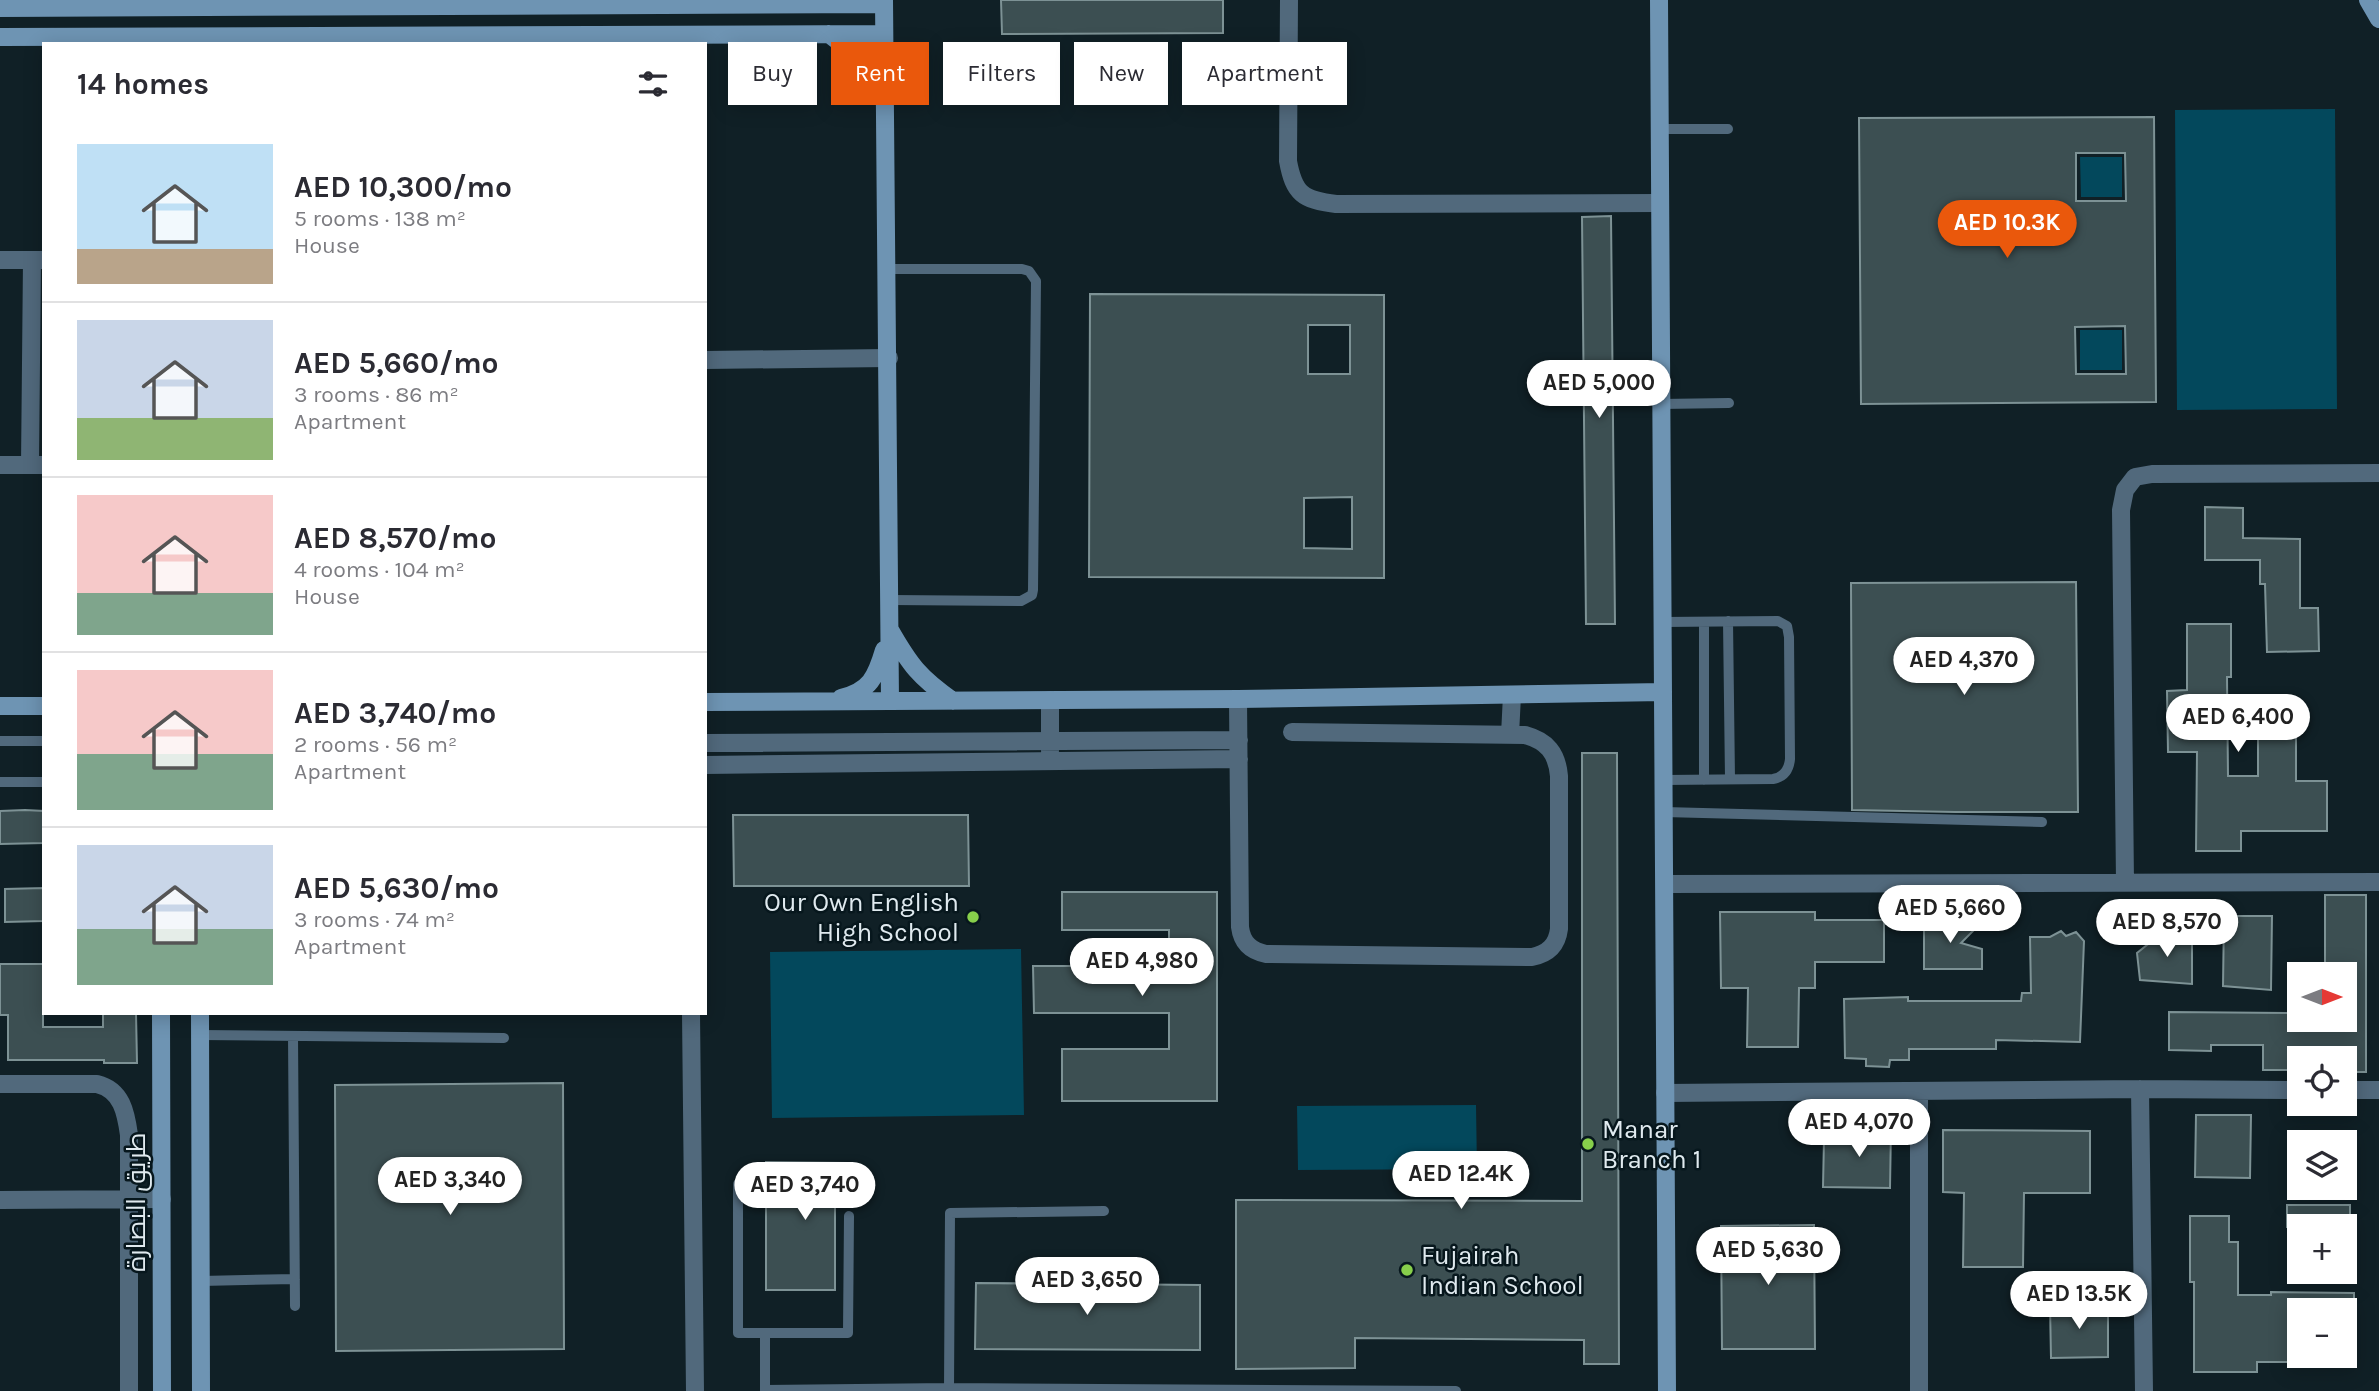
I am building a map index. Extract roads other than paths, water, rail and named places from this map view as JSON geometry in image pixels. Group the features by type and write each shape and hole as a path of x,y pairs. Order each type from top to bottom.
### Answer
{"street":[{"path":"1289,0 1289,161 1293,184 1306,197 1336,204 1660,203"},
{"path":"1659,0 1667,1391"},
{"path":"1659,23 1673,0"},
{"path":"2368,0 2379,19"},
{"path":"0,8 230,3 884,2 884,42"},
{"path":"829,34 839,42"},
{"path":"0,37 209,40 587,39 884,34"},
{"path":"886,105 890,701"},
{"path":"0,260 38,260 37,465 0,465"},
{"path":"707,360 889,358"},
{"path":"2124,882 2121,510 2125,490 2135,477 2152,474 2379,473"},
{"path":"890,630 911,667 953,701"},
{"path":"829,701 858,694 877,674 890,630"},
{"path":"707,702 1238,699 1663,692"},
{"path":"1510,735 1512,695"},
{"path":"1238,699 1240,927 1244,940 1252,950 1266,954 1532,957 1551,948 1558,936 1559,776 1554,753 1546,744 1525,735 1292,732"},
{"path":"1050,700 1050,761"},
{"path":"0,706 42,706"},
{"path":"707,743 1239,740"},
{"path":"707,765 1239,759"},
{"path":"1665,884 2379,882"},
{"name":"طريق البصارة","path":"161,1015 162,1391"},
{"path":"200,1015 201,1391"},
{"path":"691,1015 695,1391"},
{"path":"0,1084 97,1084 106,1086 121,1101 129,1135 129,1391"},
{"path":"2140,1089 2144,1391"},
{"path":"1665,1093 2287,1090"},
{"path":"2357,1090 2379,1090"},
{"path":"1919,1091 1919,1391"},
{"path":"0,1200 162,1199"}],"lane":[{"path":"1660,129 1728,129"},
{"path":"888,269 1022,269 1029,271 1036,281 1032,595 1021,601 890,600"},
{"path":"1661,404 1729,403"},
{"path":"1728,621 1730,779"},
{"path":"1663,622 1778,621 1787,626 1790,637 1788,771 1773,779 1664,780"},
{"path":"1704,622 1704,779"},
{"path":"0,741 42,741"},
{"path":"0,782 42,782"},
{"path":"1664,812 2042,822"},
{"path":"200,1035 504,1038"},
{"path":"293,1036 295,1306"},
{"path":"738,1184 738,1332 848,1333 849,1216"},
{"path":"949,1390 950,1213 1104,1211"},
{"path":"201,1281 295,1279"},
{"path":"765,1333 765,1390 1456,1391"}],"place":[{"name":"Our Own English High School","path":"973,917"},
{"name":"Manar Branch 1","path":"1588,1144"},
{"name":"Fujairah Indian School","path":"1407,1270"}]}
